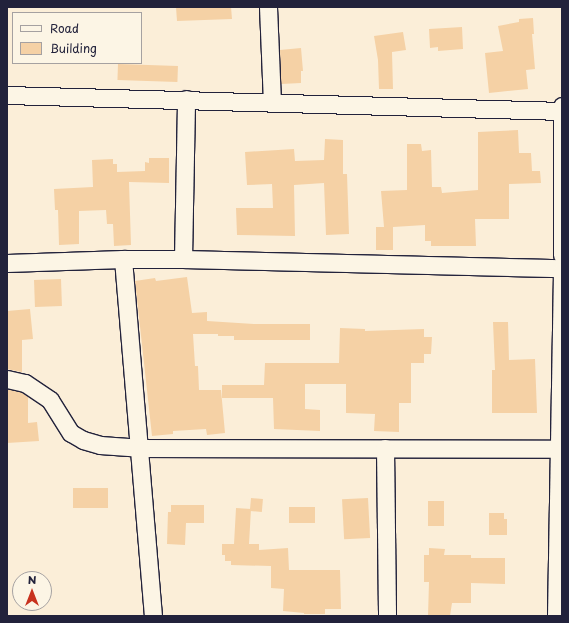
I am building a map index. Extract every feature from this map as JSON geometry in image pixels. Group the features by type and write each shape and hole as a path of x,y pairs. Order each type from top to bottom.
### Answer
{"street":[{"path":"268,7 272,102"},
{"path":"7,95 562,109 562,255"},
{"path":"184,259 186,99"},
{"path":"123,258 153,616"},
{"path":"7,263 123,258 562,268"},
{"path":"556,616 562,271"},
{"path":"7,379 25,383 50,400 71,433 83,440 100,445 139,448 558,449"},
{"path":"385,448 387,616"}],"building":[{"path":"176,7 231,7 232,19 177,21"},
{"path":"533,18 534,34 532,34 535,69 526,70 528,89 489,93 485,53 503,51 498,26 519,22 519,19"},
{"path":"462,27 463,49 438,51 438,47 430,48 429,29"},
{"path":"403,32 406,50 392,52 393,89 379,89 378,60 374,36"},
{"path":"301,48 303,71 301,71 301,83 281,84 280,50"},
{"path":"118,64 178,66 177,82 117,80"},
{"path":"518,130 519,153 531,153 532,171 540,171 541,183 509,184 509,219 475,219 476,246 431,246 431,241 425,241 425,225 393,227 393,250 376,250 376,227 384,227 381,191 407,190 407,144 421,144 422,151 431,150 432,187 441,187 442,193 478,190 478,132"},
{"path":"325,139 343,140 343,174 347,174 349,234 326,235 324,183 294,185 295,236 237,235 236,208 273,208 272,184 247,185 245,152 294,149 295,161 324,160"},
{"path":"149,158 169,158 169,183 129,182 131,245 114,246 113,224 107,224 106,210 79,211 79,244 59,245 58,210 55,210 54,189 93,187 92,160 113,159 113,164 117,164 117,172 145,171 145,162 149,163"},
{"path":"187,277 192,313 207,312 207,321 254,324 310,324 310,340 234,340 234,336 218,336 218,334 193,334 195,366 198,366 199,390 221,390 225,433 207,435 206,429 173,431 173,434 152,436 135,281 155,278 156,281"},
{"path":"61,279 62,306 35,307 34,280"},
{"path":"30,309 33,339 22,340 22,372 7,369 7,311"},
{"path":"493,322 508,322 509,360 535,359 537,413 492,413 492,370 495,370"},
{"path":"340,328 365,329 365,331 424,329 424,337 432,337 431,354 424,354 424,363 411,363 411,403 399,403 399,432 374,431 375,414 346,413 346,384 305,384 305,409 320,410 320,431 274,429 273,398 222,398 222,385 264,385 265,363 339,363"},
{"path":"7,389 21,392 28,397 28,423 37,422 39,441 7,443"},
{"path":"73,488 108,488 108,508 73,508"},
{"path":"251,498 263,499 262,512 250,511"},
{"path":"368,498 370,538 344,539 342,499"},
{"path":"428,501 444,501 444,526 428,526"},
{"path":"171,505 204,505 204,523 186,523 185,545 167,544 168,512 171,512"},
{"path":"289,507 315,507 315,523 289,523"},
{"path":"236,508 251,509 249,544 259,544 259,550 288,548 289,570 340,570 341,609 325,609 325,614 304,614 283,611 284,589 271,588 271,566 231,565 231,561 225,561 225,555 222,555 222,544 234,544"},
{"path":"489,513 504,513 504,519 507,519 507,535 489,535"},
{"path":"429,548 445,549 444,555 471,555 471,558 505,558 505,584 471,583 471,603 452,603 450,616 428,616 429,582 424,582 424,555 429,555"}]}
